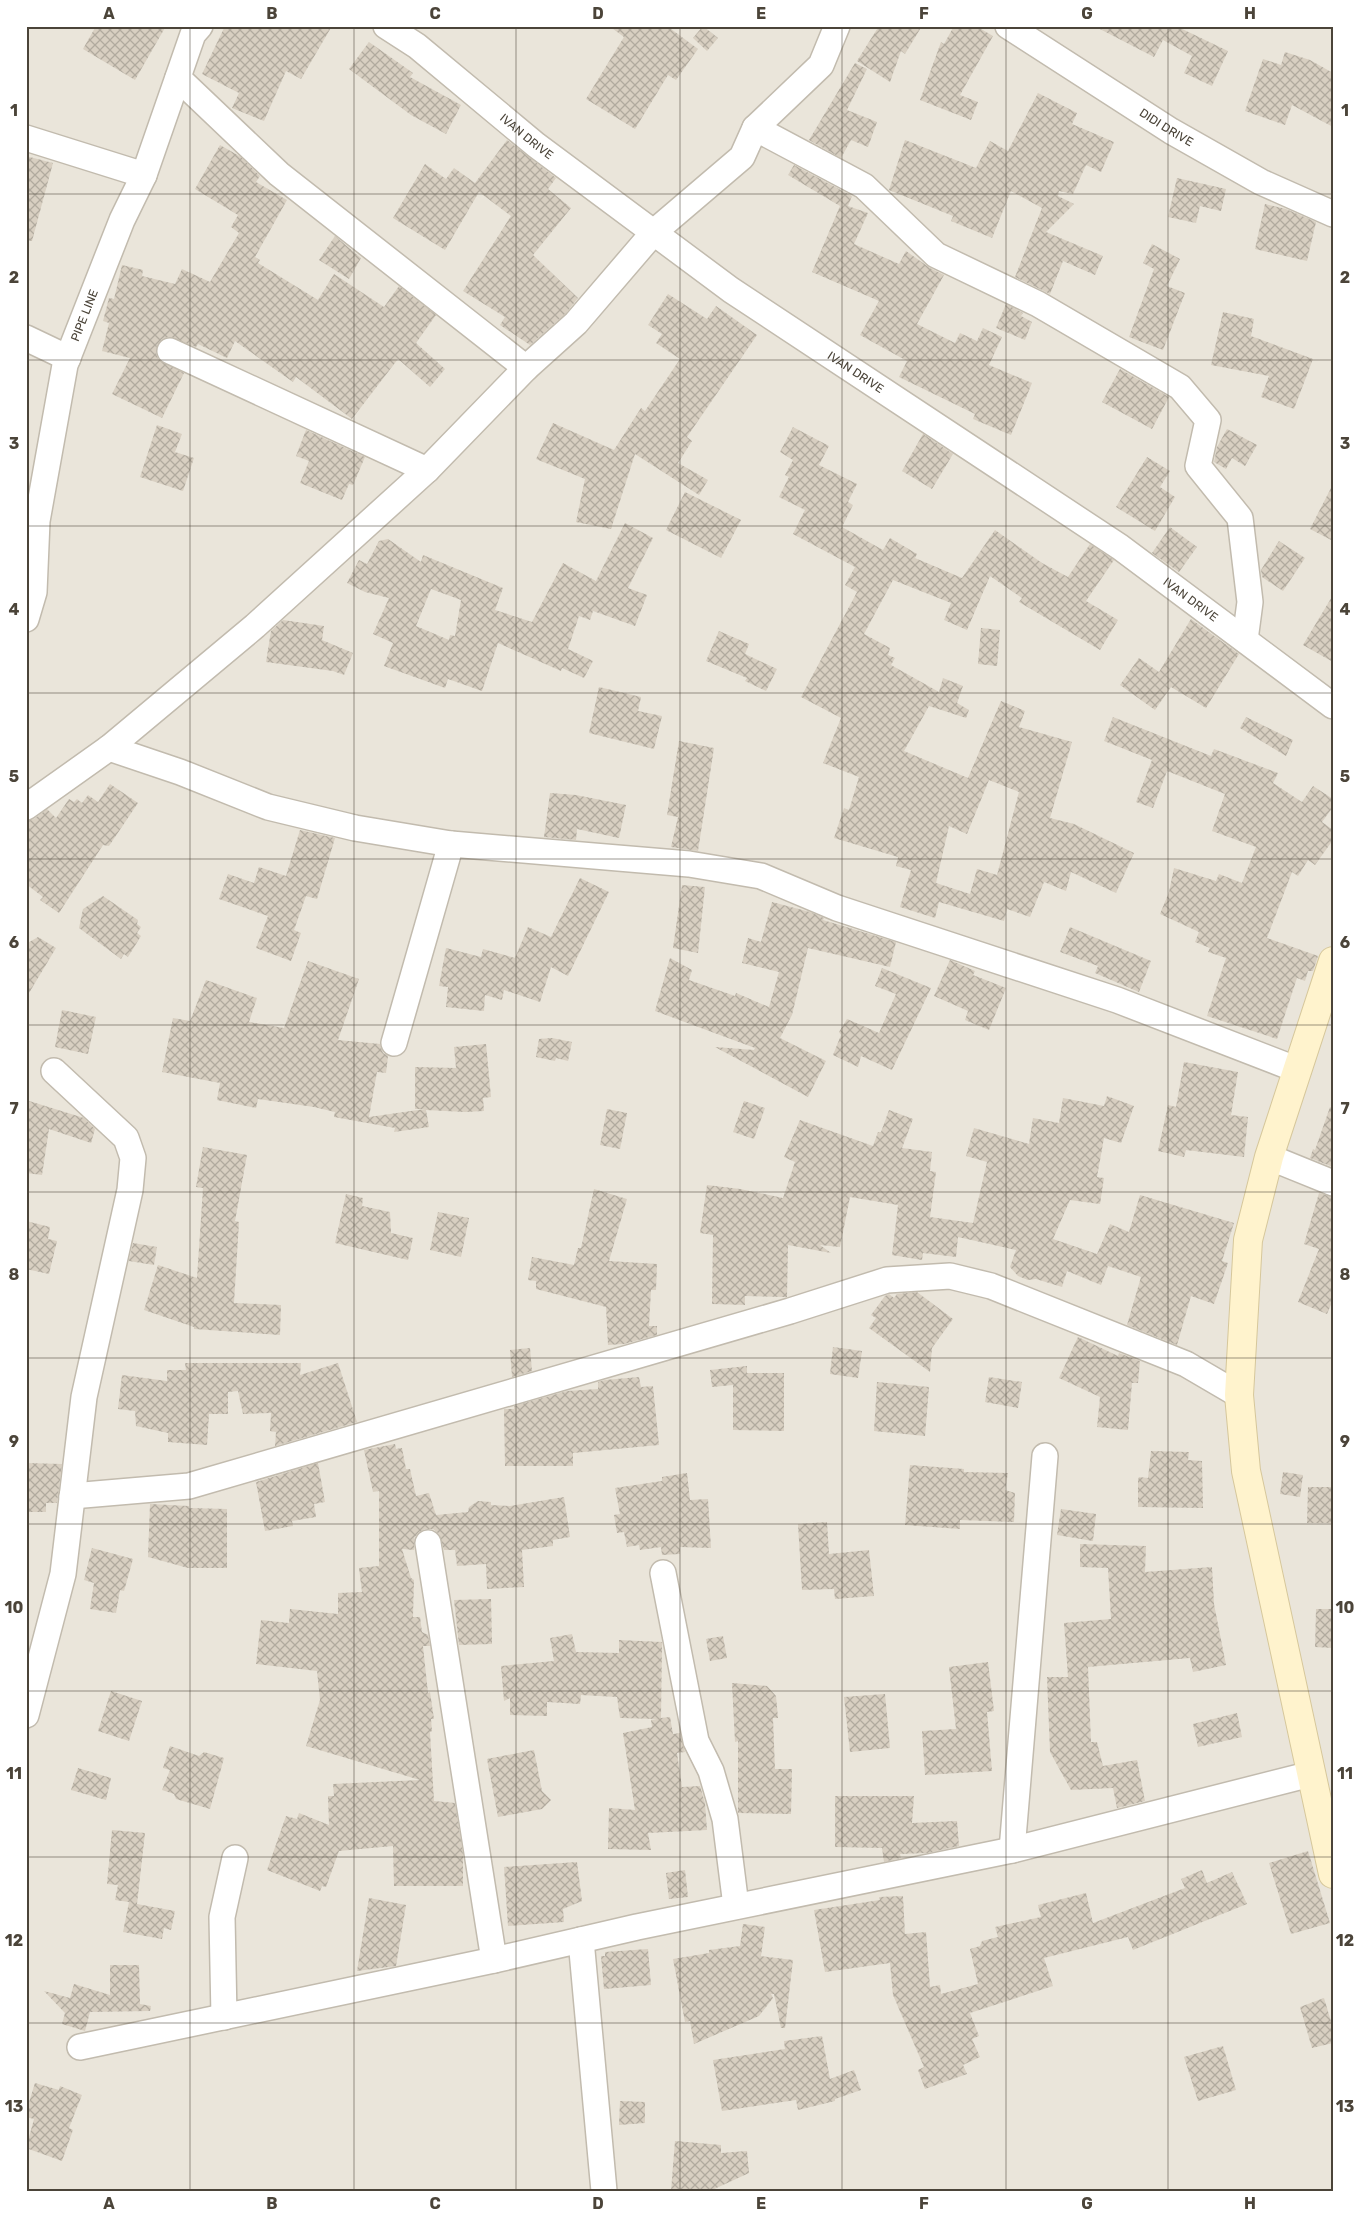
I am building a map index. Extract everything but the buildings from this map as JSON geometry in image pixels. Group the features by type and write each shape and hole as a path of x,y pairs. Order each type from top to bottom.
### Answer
{"street":[{"name":"IVAN DRIVE","path":"386,26 417,46 536,145 731,290 1120,547 1333,706"},
{"path":"26,807 109,748 255,626 428,470 526,368 576,323 654,232 742,158 755,128 821,65 837,26"},
{"name":"DIDI DRIVE","path":"1008,26 1171,131 1261,182 1333,214"},
{"name":"PIPE LINE","path":"26,619 34,592 37,522 68,358 122,220 144,174 178,78 192,29"},
{"path":"178,78 279,174 526,368"},
{"path":"755,128 864,186 936,255 1038,304 1180,388 1208,420 1198,466 1240,518 1250,602 1245,640"},
{"path":"26,138 144,174"},
{"path":"26,338 68,358"},
{"path":"170,351 428,470"},
{"path":"109,748 180,772 268,807 354,828 452,844 689,864 761,876 836,908 1117,1000 1298,1070"},
{"path":"394,1043 452,844"},
{"path":"1333,961 1269,1157 1248,1240 1239,1395 1246,1471 1333,1874"},
{"path":"26,1715 63,1574 84,1397 130,1190 133,1158 126,1138 54,1071"},
{"path":"1269,1157 1333,1183"},
{"path":"72,1496 189,1486 780,1314 887,1280 950,1276 991,1286 1186,1364 1239,1395"},
{"path":"1012,1850 1045,1456"},
{"path":"428,1543 494,1960"},
{"path":"663,1574 696,1741 711,1772 725,1818 736,1906"},
{"path":"80,2047 494,1960 736,1906 1012,1850 1311,1774"},
{"path":"224,2017 222,1917 235,1858"},
{"path":"581,1940 604,2191"}],"shaded area":[{"path":"26,26 1333,26 1333,2191 26,2191"}]}
